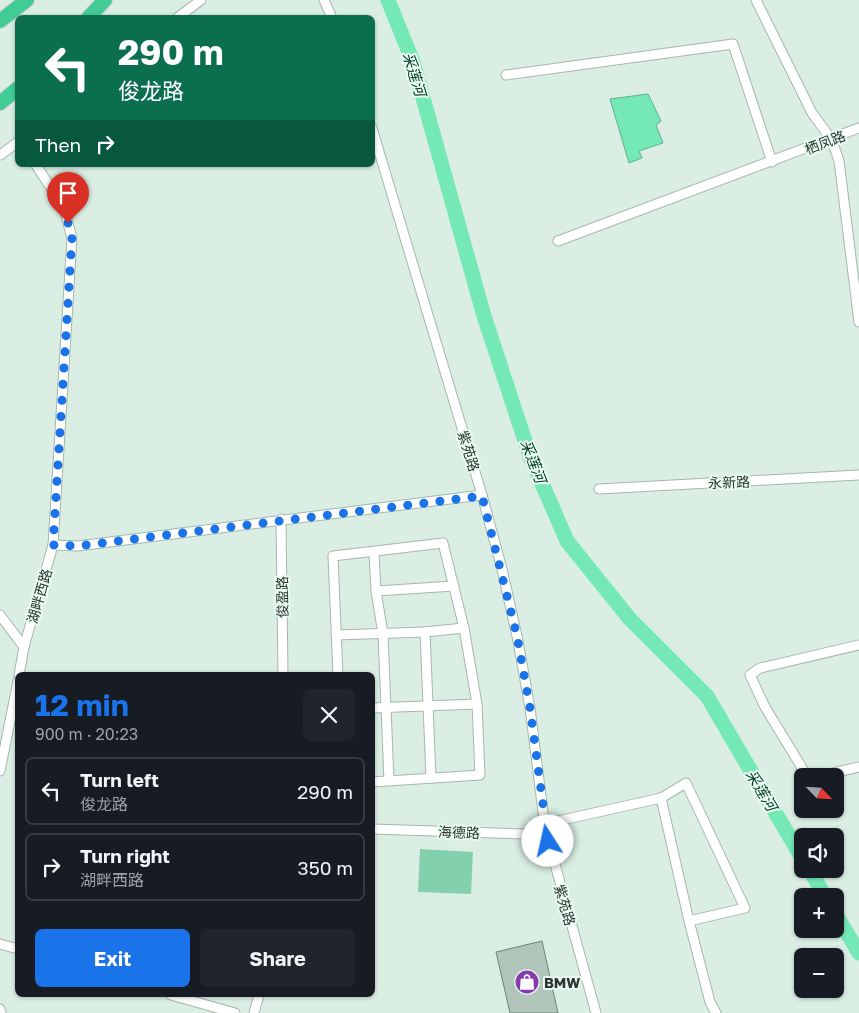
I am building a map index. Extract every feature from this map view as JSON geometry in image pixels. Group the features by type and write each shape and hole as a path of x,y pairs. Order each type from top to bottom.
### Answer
{"highway":[{"path":"0,21 27,0"},
{"path":"91,15 105,0"},
{"path":"0,103 15,90"}],"street":[{"path":"181,15 201,0"},
{"path":"324,0 331,15"},
{"path":"756,0 812,114 832,140 839,161 859,322"},
{"path":"506,75 733,44 772,162"},
{"name":"栖凤路","path":"558,241 832,140 859,128"},
{"name":"紫苑路","path":"375,138 482,496 517,636 530,708 545,828 596,1013"},
{"path":"0,155 15,144"},
{"name":"湖畔西路","path":"20,672 24,647 53,545 72,238 64,208 37,167"},
{"name":"永新路","path":"599,489 859,476"},
{"path":"53,545 78,546 281,519 482,496"},
{"name":"俊盈路","path":"281,519 283,672"},
{"path":"338,672 333,556 443,543 464,628 477,704 480,776 375,782"},
{"path":"374,552 376,591 383,634 389,781"},
{"path":"376,591 454,586"},
{"path":"0,615 24,647"},
{"path":"336,635 425,632 464,628"},
{"path":"425,632 431,778"},
{"path":"802,768 765,707 750,675 760,668 859,645"},
{"path":"0,771 15,696"},
{"path":"375,708 477,704"},
{"path":"844,770 859,767"},
{"name":"海德路","path":"375,829 523,834 540,832 558,822 661,798 686,783 745,908 689,921"},
{"path":"661,798 689,921 710,1002 716,1013"},
{"path":"0,944 15,948"},
{"path":"178,997 235,1013"},
{"path":"254,1013 258,997"},
{"path":"0,1009 1,1013"}],"shaded area":[{"path":"648,94 661,121 656,125 663,143 639,151 642,158 629,163 610,99"},
{"path":"420,849 473,852 471,894 418,892"}],"building":[{"name":"BMW","path":"542,941 558,1013 510,1013 496,952"}],"waterway":[{"name":"采莲河","path":"388,0 413,62 484,316 530,456 567,541 629,618 707,696 794,844"},
{"name":"采莲河","path":"814,878 820,888"},
{"name":"采莲河","path":"844,928 859,953"}],"place":[{"name":"BMW","path":"527,982"}],"route":[{"path":"68,223 72,238 53,545 78,546 281,519 482,496 502,569 517,636 530,708 548,841"}]}
